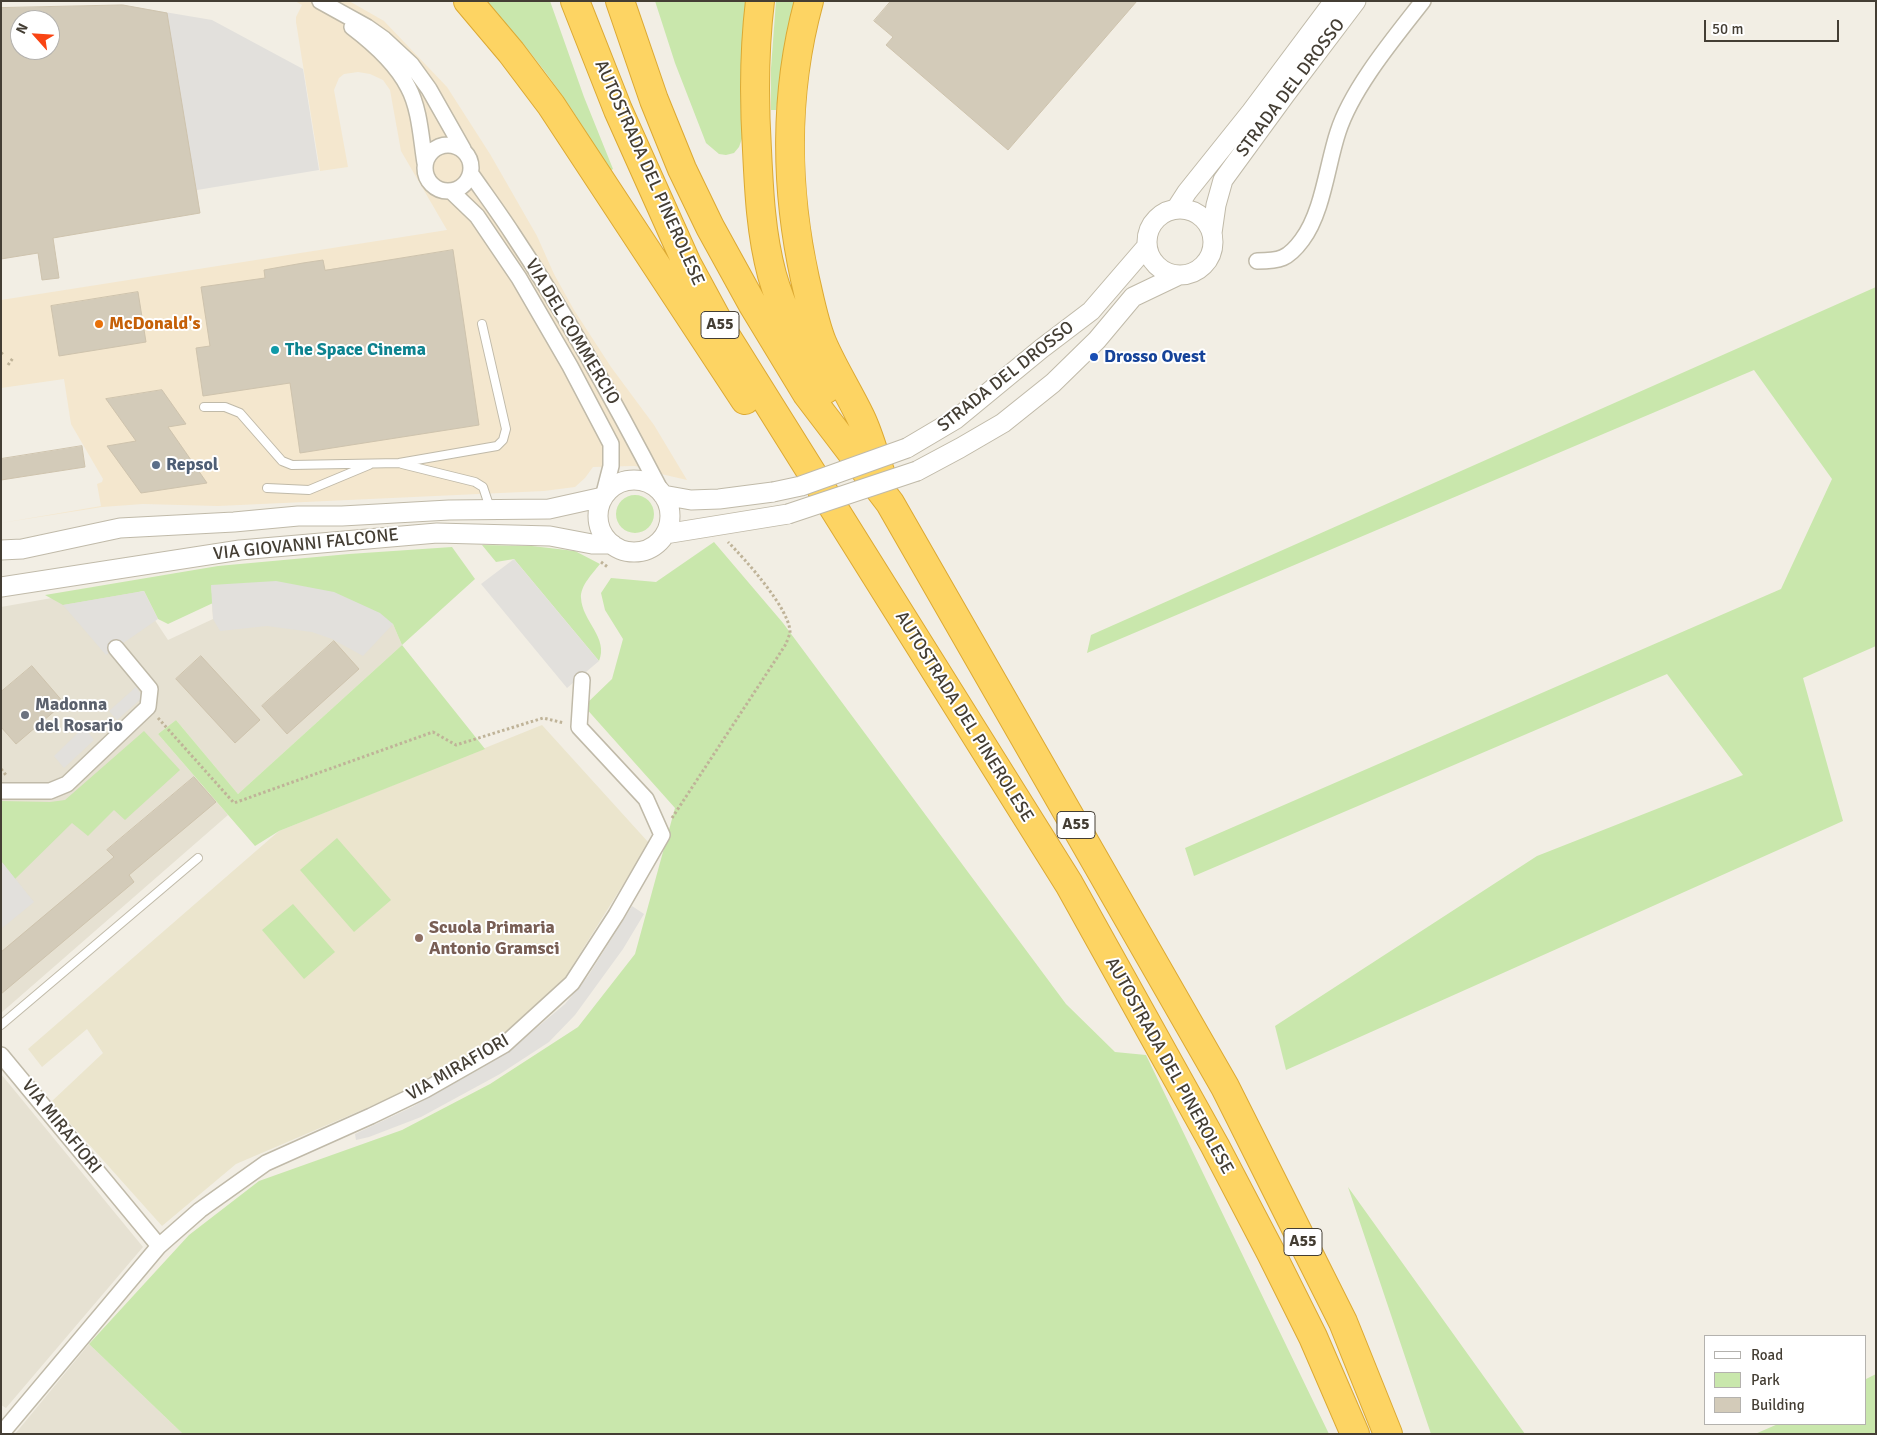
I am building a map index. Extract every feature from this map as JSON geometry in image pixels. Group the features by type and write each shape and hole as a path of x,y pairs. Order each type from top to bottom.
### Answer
{"highway":[{"path":"457,1 491,28"},
{"path":"468,1 551,106 707,345 907,627"},
{"name":"AUTOSTRADA DEL PINEROLESE","path":"575,1 618,110 687,264 726,336 1068,884 1215,1146 1313,1337 1355,1434"},
{"name":"AUTOSTRADA DEL PINEROLESE","path":"620,1 654,100 682,168 710,227 807,394 890,503 1225,1087 1343,1322 1388,1434"},
{"path":"760,1 757,26 756,143 761,220 772,276 784,308 806,355 890,503"},
{"path":"809,1 796,59 792,105 791,186 796,228 812,308 822,341 861,417 890,503"}],"street":[{"path":"319,1 367,27 384,39 411,64 429,89 471,163 471,174 467,182 457,190 442,190 430,183 426,173 417,116 409,87 388,60 358,32 319,1"},
{"name":"STRADA DEL DROSSO","path":"1176,209 1187,192 1251,112 1334,1"},
{"name":"STRADA DEL DROSSO","path":"1212,233 1216,205 1224,180 1356,1"},
{"path":"1257,261 1274,262 1290,254 1302,240 1314,221 1338,130 1354,96 1423,1"},
{"path":"425,163 428,156 439,146 448,144 463,149"},
{"name":"VIA DEL COMMERCIO","path":"471,174 512,232 587,356 664,495"},
{"name":"VIA DEL COMMERCIO","path":"451,191 477,216 519,278 570,366 611,444 610,466 603,497"},
{"path":"1176,209 1195,213 1208,224 1212,233 1213,243 1207,261 1194,272 1177,276 1160,270 1154,264 1147,246 1147,235 1151,226 1162,215 1176,209"},
{"name":"STRADA DEL DROSSO","path":"664,495 691,500 719,499 773,492 801,486 907,448 956,419 1041,349 1091,311 1147,246"},
{"name":"STRADA DEL DROSSO","path":"665,534 788,514 917,471 1003,423 1059,377 1097,340 1134,296 1177,276"},
{"name":"VIA GIOVANNI FALCONE","path":"1,550 22,549 120,528 234,522 298,516 549,509 603,497 612,487 624,481 635,480 651,484 664,495"},
{"path":"664,495 670,514 665,534"},
{"path":"603,497 599,506 598,522 606,538 612,544"},
{"name":"VIA GIOVANNI FALCONE","path":"1,587 240,550 444,532 550,536 592,544 612,544 626,551 644,550 652,547 665,534"},
{"path":"1,790 50,791 67,784 148,707 150,689 116,648"},
{"path":"582,680 580,727 646,799 662,835"},
{"name":"VIA MIRAFIORI","path":"3,1428 159,1246 200,1210 266,1163 372,1116 425,1090 504,1046 572,983 616,915 662,835"},
{"name":"VIA MIRAFIORI","path":"1,1055 159,1246"}],"lane":[{"path":"204,407 226,407 240,413 282,461 292,465 399,463 497,446 503,440 506,429 482,324"},
{"path":"267,488 309,490 373,463"},
{"path":"399,463 475,482 483,487 491,510"},
{"path":"1,1025 198,858"}],"path":[{"path":"8,365 13,358"},
{"path":"662,835 717,746 786,644 790,632 786,616 748,563 723,536 721,526"},
{"path":"148,707 234,803 433,732 456,745 543,718 580,727"}],"shaded area":[{"path":"295,1 349,1 384,21 447,87 490,154 537,236 554,274 574,310 611,367 654,425 687,480 634,466 593,467 575,487 544,491 218,506 143,504 102,507 1,523 101,506 97,484 102,482 103,479 71,424 64,379 1,388 1,300 447,230 401,151 390,90 383,80 370,74 358,72 344,74 339,78 334,90 348,167 320,171 296,22 296,17 302,5"},
{"path":"123,5 212,20 303,69 319,170 197,190 200,213 53,238 59,278 42,280 38,253 1,259 1,8"},
{"path":"514,559 599,661 567,688 481,584"},
{"path":"276,581 334,592 380,613 393,624 363,656 332,639 312,632 267,626 220,631 213,619 211,585"},
{"path":"131,584 168,640 213,619 211,585 393,624 402,645 238,794 176,720 158,734 228,815 1,1013 1,607"},
{"path":"144,591 158,619 106,655 63,605"},
{"path":"136,687 143,697 117,720 109,711"},
{"name":"Scuola Primaria Antonio Gramsci","path":"542,725 649,843 561,984 498,1040 390,1098 236,1164 162,1226 51,1102 103,1053 87,1029 42,1067 28,1049 279,831"},
{"path":"84,727 94,740 64,768 54,756"},
{"path":"1,861 34,902 1,929"},
{"path":"632,906 644,914 623,949 575,1015 549,1042 500,1074 421,1117 369,1137 356,1140 355,1134 412,1107 509,1051 565,1004 588,976"},
{"path":"1,1074 143,1247 6,1408 1,1405"},
{"path":"89,1344 183,1434 15,1434"}],"green space":[{"path":"485,1 550,1 584,97 613,169 610,171 582,125 537,61"},
{"path":"655,1 748,1 744,22 741,82 744,133 739,147 734,153 719,154 706,143 675,63"},
{"path":"776,1 796,1 786,43 776,110 771,110 771,68"},
{"path":"1876,287 1876,646 1803,678 1843,821 1286,1070 1275,1026 1537,856 1743,775 1667,674 1194,876 1185,848 1781,589 1832,479 1754,370 1087,653 1091,635"},
{"path":"635,495 648,501 654,514 648,527 635,533 622,527 616,514 622,501"},
{"path":"714,542 783,623 1066,1004 1115,1052 1146,1055 1329,1434 183,1434 89,1344 189,1235 259,1181 402,1130 490,1084 578,1027 635,954 675,808 584,706 612,679 623,639 605,610 601,593 611,578 656,582"},
{"path":"482,545 532,546 575,551 600,564 585,584 581,593 582,606 601,645 599,661 514,559 496,562"},
{"path":"452,547 475,579 402,645 393,624 211,585 213,603 168,624 158,619 144,591 63,605 45,595 218,566"},
{"path":"402,645 485,749 279,831 255,846 158,734 176,720 238,794"},
{"path":"144,731 180,770 125,820 114,810 88,836 72,823 15,879 1,861 1,801 50,802 65,800"},
{"path":"337,838 391,900 354,932 300,870"},
{"path":"293,904 335,952 304,979 262,930"},
{"path":"1348,1187 1525,1434 1431,1434"},
{"path":"1876,1374 1876,1434 1755,1434 1776,1425 1867,1425 1867,1378"}],"building":[{"path":"891,1 1137,1 1008,150 886,45 893,37 874,21"},
{"path":"123,5 167,13 200,213 53,238 59,278 42,280 38,253 1,259 1,8"},
{"name":"The Space Cinema","path":"453,250 479,425 300,453 290,383 203,396 196,348 210,346 201,287 265,278 264,270 323,260 325,270"},
{"name":"McDonald's","path":"138,292 146,342 59,356 51,306"},
{"path":"162,390 186,424 168,427 207,483 141,493 107,446 136,441 106,399"},
{"path":"82,446 85,467 1,480 1,459"},
{"path":"334,641 359,669 287,734 262,706"},
{"path":"201,656 260,720 235,743 176,679"},
{"name":"Madonna del Rosario","path":"32,666 64,703 16,744 1,727 1,692"},
{"path":"194,777 216,802 129,875 134,882 1,994 1,952 114,857 107,850"}],"place":[{"name":"McDonald's","path":"99,324"},
{"name":"The Space Cinema","path":"275,350"},
{"name":"Drosso Ovest","path":"1094,357"},
{"name":"Repsol","path":"156,465"},
{"name":"Madonna del Rosario","path":"25,715"},
{"name":"Scuola Primaria Antonio Gramsci","path":"419,938"}]}
